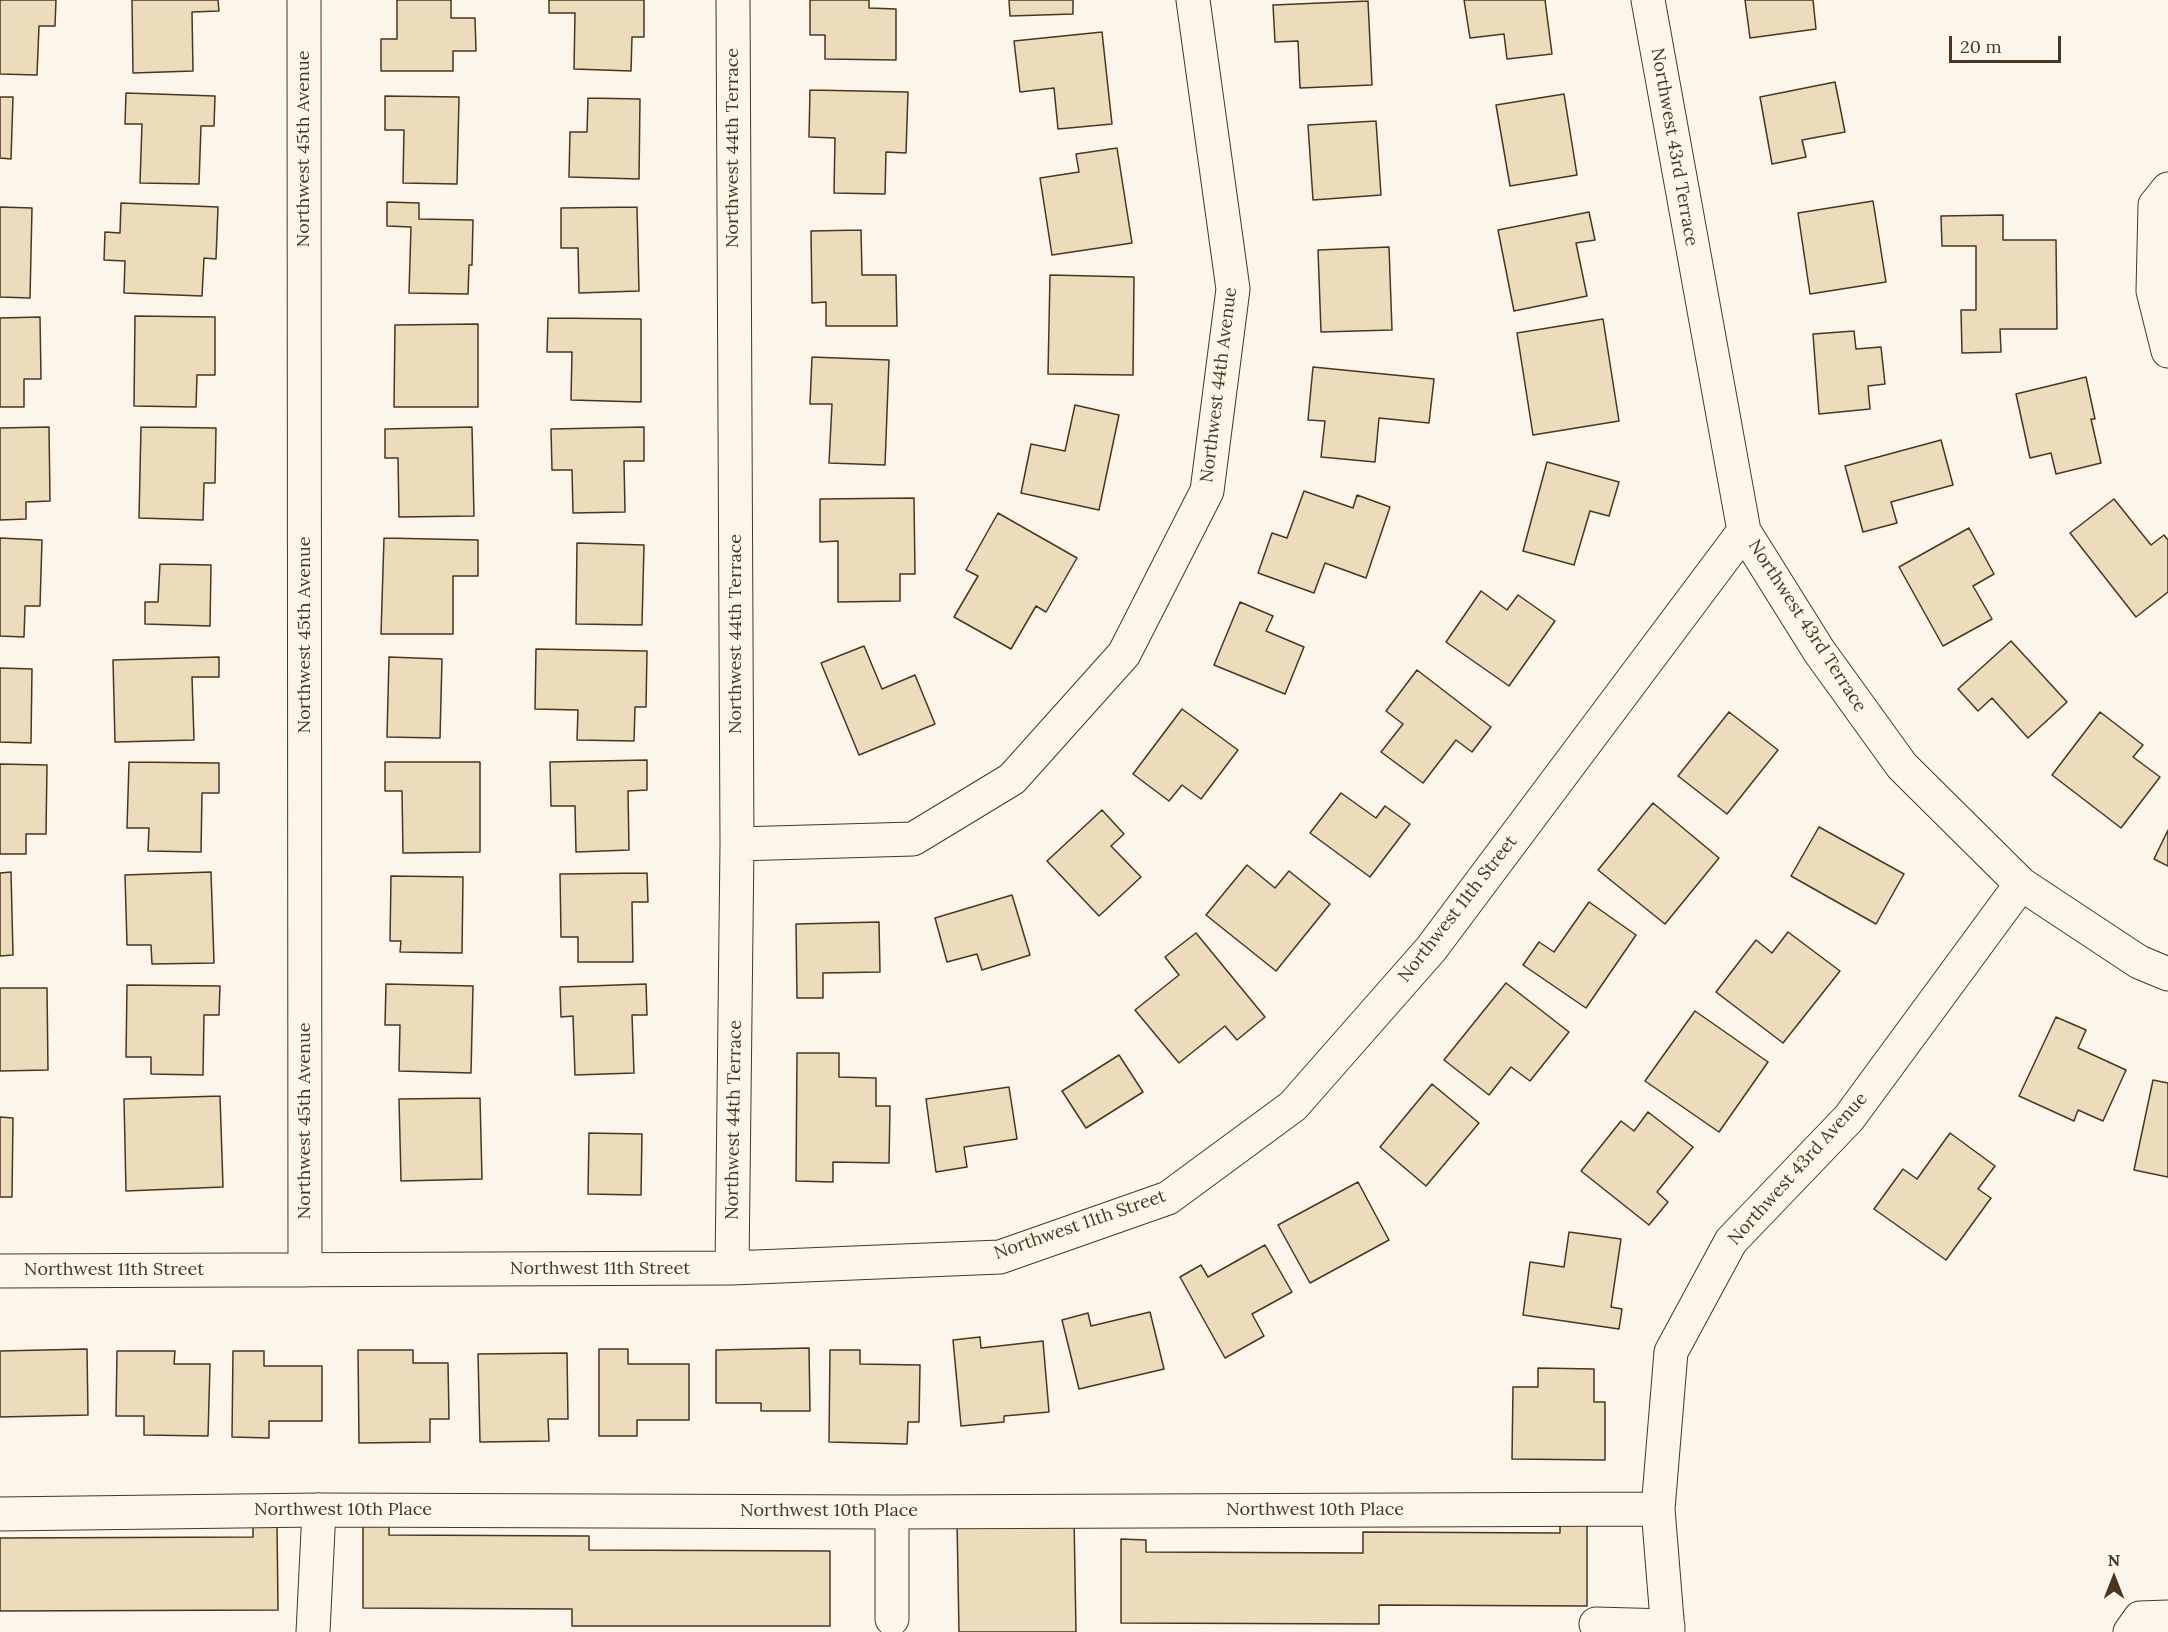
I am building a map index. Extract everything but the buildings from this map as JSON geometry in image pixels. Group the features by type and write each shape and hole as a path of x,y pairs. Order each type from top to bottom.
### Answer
{"street":[{"name":"Northwest 45th Avenue","path":"304,0 305,1270"},
{"name":"Northwest 44th Terrace","path":"732,1268 737,844 733,0"},
{"name":"Northwest 44th Avenue","path":"737,844 913,839 1012,779 1124,654 1208,491 1233,290 1193,0"},
{"name":"Northwest 43rd Terrace","path":"1648,0 1744,531 1819,651 1902,766 2021,884 2139,962 2168,974"},
{"path":"2168,189 2155,205 2153,291 2168,351"},
{"name":"Northwest 11th Street","path":"0,1270 732,1268 1000,1257 1168,1198 1293,1106 1431,949 1744,531"},
{"name":"Northwest 43rd Avenue","path":"1668,1629 1658,1509 1671,1352 1731,1241 1849,1118 2021,884"},
{"name":"Northwest 10th Place","path":"0,1514 319,1510 892,1512 1658,1509"},
{"path":"313,1632 319,1510"},
{"path":"892,1512 892,1620"},
{"path":"2130,1632 2140,1618 2168,1617"},
{"path":"1596,1624 1668,1629"}]}
